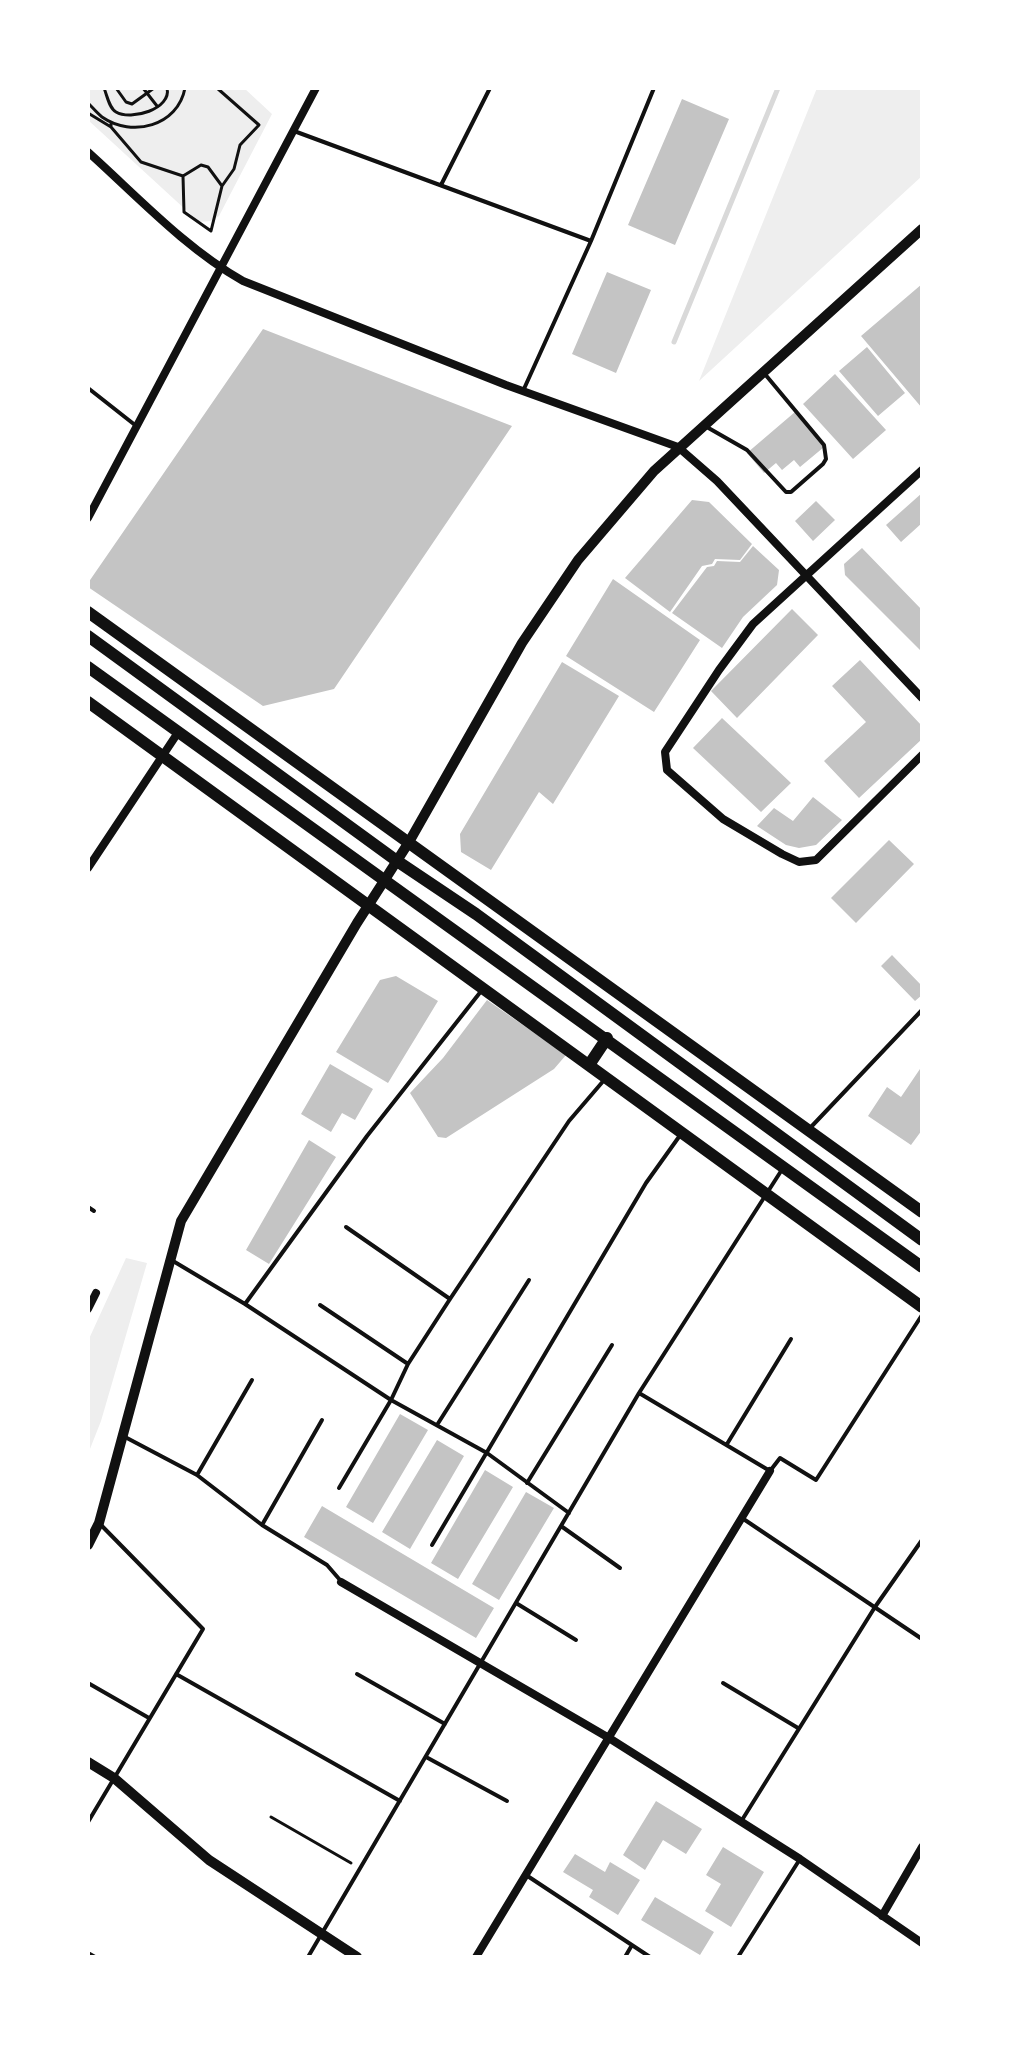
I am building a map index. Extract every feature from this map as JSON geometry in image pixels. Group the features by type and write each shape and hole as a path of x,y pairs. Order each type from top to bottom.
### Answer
{"main road":[{"path":"88,612 922,1212"},
{"path":"88,636 397,861 476,914 922,1240"},
{"path":"88,667 922,1267"},
{"path":"88,702 922,1307"},
{"path":"625,1023 637,1006"},
{"path":"589,1065 607,1038"}],"street":[{"path":"88,518 316,88"},
{"path":"88,152 220,267 264,290 523,391 678,447 717,481 922,698"},
{"path":"88,1545 99,1523 124,1436 181,1221 409,842 522,643 570,572 625,502 678,447 922,229"},
{"path":"922,470 753,624 665,752 667,770 723,819 799,862 816,860 922,755"},
{"path":"88,868 179,731"},
{"path":"88,1309 92,1290"},
{"path":"476,1957 770,1471"},
{"path":"341,1582 609,1738 800,1859 922,1943"},
{"path":"88,1762 114,1778 209,1860 357,1957"},
{"path":"882,1916 922,1847"}],"lane":[{"path":"441,185 490,88"},
{"path":"523,391 591,241 654,88"},
{"path":"294,131 591,241"},
{"path":"703,425 747,450 786,492 791,492 823,464 826,459 824,445 763,372"},
{"path":"88,388 135,425"},
{"path":"245,1304 367,1136 483,988"},
{"path":"809,1129 922,1010"},
{"path":"339,1488 391,1400 408,1364 450,1299 569,1121 606,1077"},
{"path":"432,1545 646,1183 682,1133"},
{"path":"308,1957 639,1393 784,1166"},
{"path":"88,1207 94,1211"},
{"path":"346,1227 450,1299"},
{"path":"171,1260 245,1304 391,1400 487,1453 569,1513"},
{"path":"437,1425 529,1280"},
{"path":"320,1305 408,1364"},
{"path":"639,1393 770,1471 780,1458 816,1480 922,1315"},
{"path":"727,1444 791,1339"},
{"path":"526,1484 612,1345"},
{"path":"197,1475 252,1380"},
{"path":"262,1525 322,1420"},
{"path":"124,1436 197,1475 262,1525 327,1565 341,1582"},
{"path":"742,1518 922,1639"},
{"path":"88,1822 203,1629 99,1523"},
{"path":"561,1526 620,1568"},
{"path":"741,1821 875,1607 922,1540"},
{"path":"516,1603 576,1640"},
{"path":"176,1674 400,1801"},
{"path":"357,1674 445,1724"},
{"path":"88,1683 149,1718"},
{"path":"723,1683 798,1728"},
{"path":"426,1757 507,1801"},
{"path":"738,1957 800,1859"},
{"path":"526,1875 650,1957"},
{"path":"625,1957 632,1945"},
{"path":"88,1953 95,1957"}],"path":[{"path":"104,88 113,110 118,113 148,113 166,100 167,88"},
{"path":"116,88 126,102 132,104 154,88"},
{"path":"143,88 157,106"},
{"path":"88,103 110,121 129,128 150,127 169,117 185,88"},
{"path":"183,176 184,212 211,231 222,186 234,169 240,145 259,125 217,88"},
{"path":"88,113 111,127 141,162 183,176 201,165 208,167 222,186"},
{"path":"110,121 111,127"},
{"path":"271,1817 360,1869"}],"shaded area":[{"path":"88,88 244,88 272,114 219,216 211,221 199,222 88,120"},
{"path":"817,88 922,88 922,176 699,381"},
{"path":"126,1258 147,1263 101,1421 88,1454 88,1341"}],"building":[{"path":"682,99 729,119 675,245 628,225"},
{"path":"607,272 651,290 616,373 572,354"},
{"path":"922,284 922,408 861,336"},
{"path":"263,329 512,426 334,689 263,706 88,587 88,583"},
{"path":"867,347 905,393 878,416 839,371"},
{"path":"835,374 886,430 853,459 803,404"},
{"path":"795,412 824,447 800,467 794,460 782,470 776,463 764,473 747,453"},
{"path":"922,493 922,523 901,542 886,525"},
{"path":"692,500 709,502 752,544 740,560 715,559 712,564 702,566 670,612 625,578"},
{"path":"816,501 835,520 813,541 795,521"},
{"path":"753,546 779,570 777,585 743,617 722,648 672,613 707,567 714,566 717,561 740,562"},
{"path":"862,548 922,610 922,652 845,575 844,564"},
{"path":"613,579 700,640 654,712 566,656"},
{"path":"792,609 818,635 737,718 711,691"},
{"path":"860,660 922,726 922,739 859,798 824,761 866,722 832,686"},
{"path":"562,662 619,696 553,804 539,792 491,870 461,852 460,834"},
{"path":"722,718 791,783 761,812 693,748"},
{"path":"813,797 842,820 816,845 799,848 786,845 757,826 774,808 793,821"},
{"path":"889,840 914,864 856,923 831,898"},
{"path":"892,955 922,986 922,995 915,1001 881,966"},
{"path":"396,976 438,1001 388,1083 336,1052 380,980"},
{"path":"487,1000 566,1055 554,1069 446,1138 438,1137 410,1093 443,1058"},
{"path":"330,1064 373,1089 355,1120 342,1113 331,1132 301,1114"},
{"path":"922,1066 922,1130 911,1145 868,1116 887,1087 901,1097"},
{"path":"309,1140 336,1157 269,1264 246,1250"},
{"path":"400,1414 428,1430 373,1523 346,1507"},
{"path":"437,1440 464,1456 410,1549 382,1532"},
{"path":"485,1470 513,1487 458,1579 431,1563"},
{"path":"526,1492 554,1508 499,1600 472,1584"},
{"path":"322,1506 494,1608 476,1638 304,1537"},
{"path":"656,1801 702,1829 686,1854 663,1840 645,1870 623,1855"},
{"path":"723,1847 764,1872 731,1927 705,1911 721,1884 706,1875"},
{"path":"575,1854 605,1872 610,1862 640,1880 618,1915 589,1897 593,1890 563,1872"},
{"path":"655,1897 714,1932 700,1955 641,1920"}],"waterway":[{"path":"674,342 778,88"}]}
